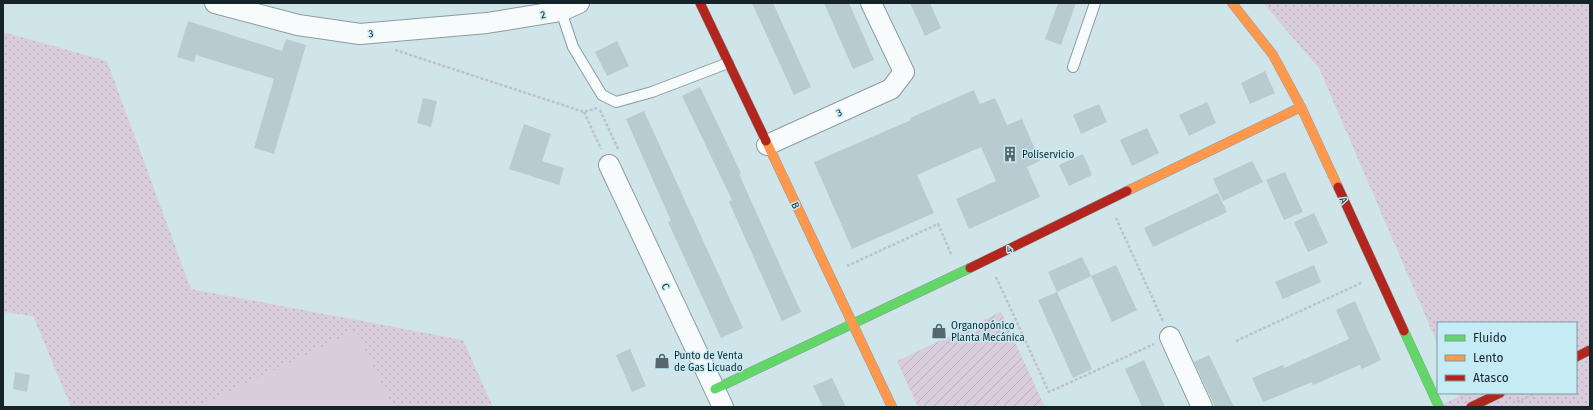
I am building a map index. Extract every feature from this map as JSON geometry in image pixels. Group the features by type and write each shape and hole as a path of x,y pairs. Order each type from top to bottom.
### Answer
{"street":[{"name":"3","path":"215,3 247,7 298,25 360,34 487,23 529,17"},
{"name":"2","path":"529,17 561,11 580,3"},
{"name":"B","path":"700,3 892,407"},
{"name":"3","path":"767,145 891,89 904,72 871,3"},
{"name":"A","path":"1232,3 1273,55 1301,107 1439,407"},
{"name":"4","path":"715,389 988,259 1301,107"},
{"name":"C","path":"609,165 723,407"},
{"path":"1170,337 1202,407"},
{"path":"1577,356 1590,350"},
{"path":"1471,407 1498,394"}],"lane":[{"path":"1073,67 1095,3"},
{"path":"561,11 573,47 602,95 616,102 652,92 728,63"}],"path":[{"path":"394,50 584,112 616,102"},
{"path":"584,112 609,165"},
{"path":"988,259 1049,392 1170,337 1108,201"},
{"path":"841,269 938,224 953,259"},
{"path":"1236,341 1379,274"},
{"path":"1513,404 1534,394"}],"shaded area":[{"path":"1263,3 1590,3 1590,407 1437,407 1460,396 1459,394 1577,394 1577,322 1437,322 1437,343 1319,68"},
{"path":"3,32 107,61 191,289 463,340 493,407 393,407 356,331 198,407 71,407 33,316 3,312"},
{"path":"1001,312 1045,407 918,407 897,361"},
{"path":"356,330 393,407 198,407"}],"building":[{"path":"752,3 773,3 811,87 794,95"},
{"path":"824,3 849,3 874,60 853,69"},
{"path":"910,3 930,3 941,28 925,36"},
{"path":"1058,3 1076,3 1061,45 1045,39"},
{"path":"188,21 282,51 286,39 306,45 274,154 254,148 274,79 196,55 194,62 177,57"},
{"path":"617,41 629,66 607,76 595,52"},
{"path":"1265,71 1275,93 1250,104 1241,83"},
{"path":"700,87 741,173 739,174 801,312 782,321 729,202 732,200 682,96"},
{"path":"974,90 980,104 995,98 1007,125 1022,119 1040,161 1027,167 1040,197 969,229 956,199 996,181 981,147 917,175 934,213 852,249 814,162 911,120 910,118"},
{"path":"423,98 437,101 431,127 417,123"},
{"path":"1207,102 1216,123 1189,136 1179,115"},
{"path":"1099,104 1107,122 1081,134 1073,115"},
{"path":"644,111 743,328 721,338 668,222 671,221 626,119"},
{"path":"524,124 551,134 542,161 564,168 559,185 509,169"},
{"path":"1147,128 1159,153 1132,166 1120,140"},
{"path":"1083,154 1092,175 1069,186 1059,165"},
{"path":"1252,161 1263,182 1223,201 1213,179"},
{"path":"1285,172 1303,212 1284,220 1266,180"},
{"path":"1218,193 1227,212 1153,247 1144,228"},
{"path":"1314,213 1328,243 1308,252 1294,222"},
{"path":"1082,257 1091,276 1057,292 1048,272"},
{"path":"1116,265 1137,310 1112,322 1091,276"},
{"path":"1314,265 1321,282 1283,299 1275,282"},
{"path":"1057,292 1092,369 1073,378 1038,300"},
{"path":"1355,301 1381,360 1362,369 1360,365 1313,385 1312,382 1263,402 1252,378 1283,365 1284,368 1349,339 1336,310"},
{"path":"630,349 646,386 632,392 616,355"},
{"path":"1209,355 1234,407 1215,407 1194,362"},
{"path":"1144,360 1165,407 1142,407 1125,369"},
{"path":"15,372 30,375 27,392 13,389"},
{"path":"832,378 846,407 823,407 813,386"}],"traffic: fast":[{"path":"715,389 970,268"},
{"path":"1404,331 1439,407"}],"traffic: slow":[{"path":"1232,3 1273,55 1301,107 1338,187"},
{"path":"1127,191 1301,107"},
{"path":"766,141 892,407"}],"traffic: jam":[{"path":"700,3 766,141"},
{"path":"1338,187 1404,331"},
{"path":"970,268 1127,191"},
{"path":"1577,356 1590,350"},
{"path":"1471,407 1498,394"}],"place":[{"name":"Poliservicio","path":"1010,154"},
{"name":"Organopónico Planta Mecánica","path":"939,331"},
{"name":"Punto de Venta de Gas Licuado","path":"662,361"}]}
